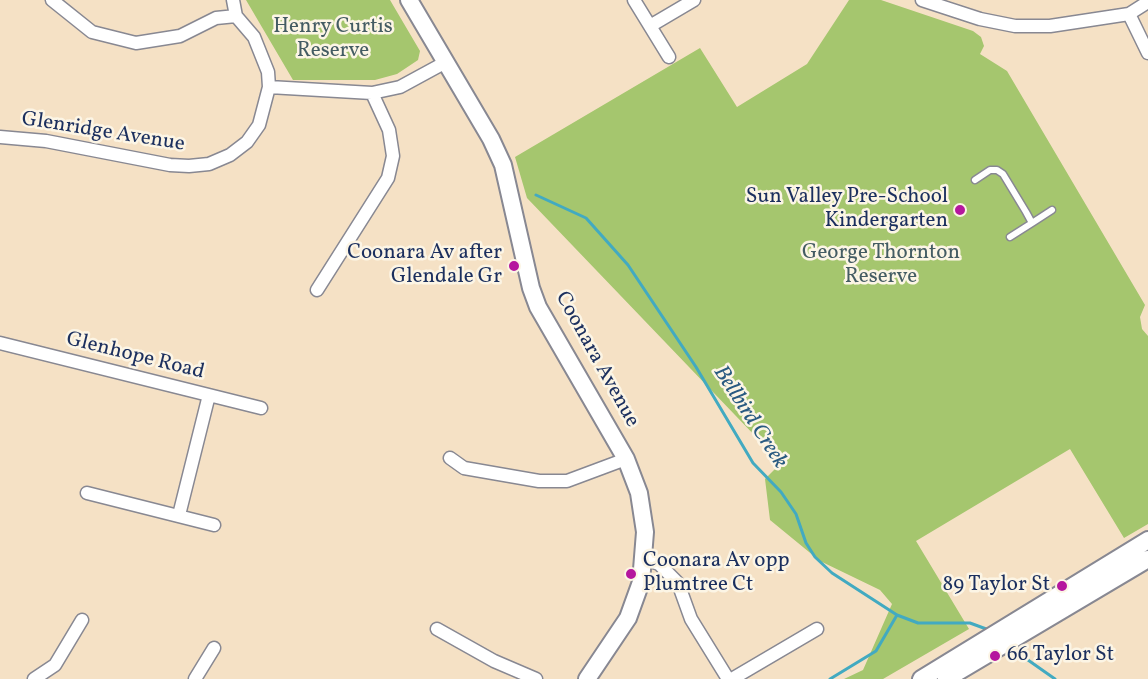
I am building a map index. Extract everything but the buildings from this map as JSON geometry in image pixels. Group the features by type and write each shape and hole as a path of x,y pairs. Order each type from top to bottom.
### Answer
{"street":[{"path":"52,0 92,32 136,43 180,36 216,18 236,16 233,0"},
{"name":"Coonara Avenue","path":"409,0 503,165 528,278 538,307 626,459 643,512 644,559 641,582 628,618 587,679"},
{"path":"634,0 669,57"},
{"path":"650,26 694,0"},
{"path":"922,0 980,19 1015,26 1050,26 1129,14 1148,2"},
{"path":"1129,14 1148,53"},
{"name":"Glenridge Avenue","path":"0,137 46,141 170,165 209,164 230,155 247,142 259,125 269,87 261,50 246,25 236,16"},
{"path":"269,87 372,93 400,87 446,62"},
{"path":"317,290 388,178 393,156 389,130 372,93"},
{"name":"Glenhope Road","path":"0,343 261,408"},
{"path":"179,515 209,395"},
{"path":"450,458 464,468 539,481 567,481 599,471 626,459"},
{"path":"87,493 214,525"},
{"path":"921,679 1148,540"},
{"path":"644,559 658,564 678,583 691,619 730,679 817,629"},
{"path":"946,679 1148,559"},
{"path":"34,679 55,665 82,620"},
{"path":"437,629 494,661 536,679"},
{"path":"195,679 214,648"}],"lane":[{"path":"975,180 990,170 1003,174 1032,223"},
{"path":"1010,237 1052,210"}],"green space":[{"name":"Henry Curtis Reserve","path":"246,0 390,0 420,51 418,60 397,74 375,80 293,80"},
{"name":"George Thornton Reserve","path":"849,0 881,0 973,31 981,37 984,46 980,54 1007,71 1145,305 1140,317 1142,329 1148,336 1148,524 1124,538 1070,449 916,541 969,629 883,679 844,679 863,670 892,604 880,590 820,561 770,520 765,479 781,463 527,198 515,157 700,48 737,107 807,64"}],"waterway":[{"name":"Bellbird Creek","path":"536,195 586,218 628,265 696,367 753,463 781,492 796,514 806,543 815,557 832,573 897,615 918,623 970,623 989,630"},
{"path":"830,679 876,651 897,615"},
{"name":"Bellbird Creek","path":"1018,653 1055,679"}],"place":[{"name":"Sun Valley Pre-School Kindergarten","path":"960,210"},
{"name":"Coonara Av after Glendale Gr","path":"514,266"},
{"name":"Coonara Av opp Plumtree Ct","path":"631,574"},
{"name":"89 Taylor St","path":"1062,586"},
{"name":"66 Taylor St","path":"995,656"}]}
